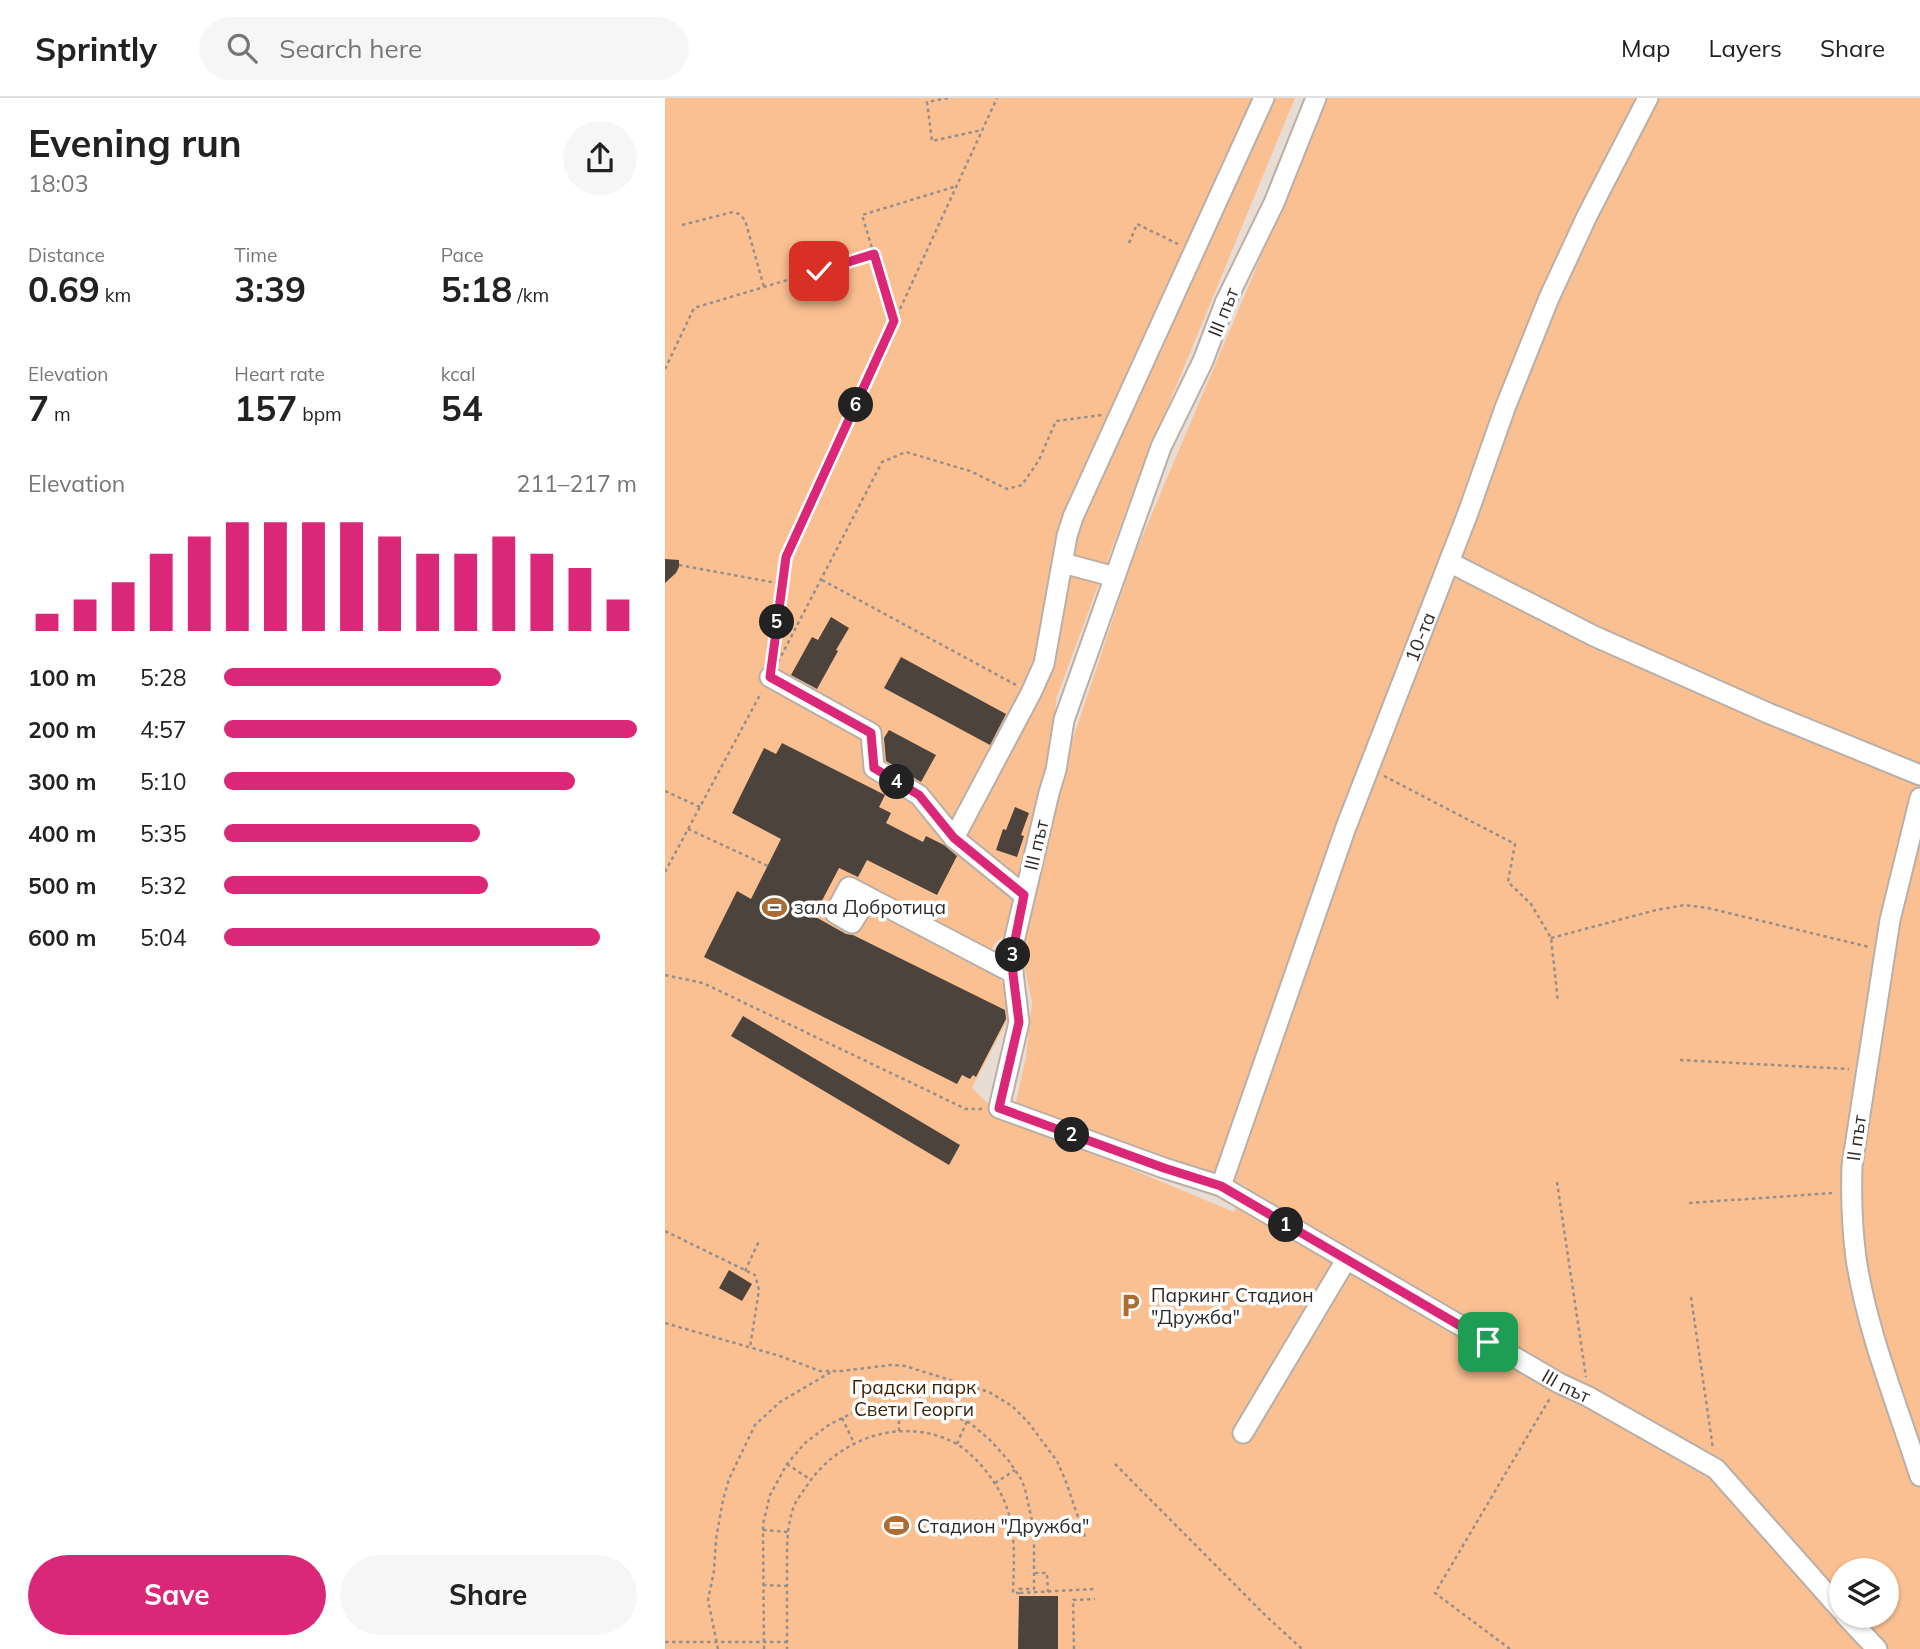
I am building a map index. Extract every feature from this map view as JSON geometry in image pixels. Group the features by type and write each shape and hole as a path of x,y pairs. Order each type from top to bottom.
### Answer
{"street":[{"path":"954,838 1044,664 1073,517 1264,98"},
{"name":"ІІІ път","path":"1316,98 1273,203 1225,303 1203,361 1161,447 1064,720 1056,770 1013,950 1019,1022 999,1108 1221,1186 1559,1383 1589,1397 1716,1469 1829,1597"},
{"name":"10-та","path":"1221,1186 1369,768 1505,408 1549,298 1587,216 1648,98"},
{"path":"1448,562 1594,636 1767,713 1920,775"},
{"path":"1063,563 1115,577"},
{"path":"770,677 871,733 874,768 919,795 954,838 1024,895"},
{"name":"ІІ път","path":"1920,798 1885,951 1852,1166 1851,1191 1856,1258 1865,1303 1920,1476"},
{"path":"869,897 1013,974"},
{"path":"1243,1433 1346,1261"},
{"path":"1857,1628 1877,1649"}],"path":[{"path":"945,98 927,102 932,141 982,130"},
{"path":"770,677 786,557 997,98"},
{"path":"894,321 862,215 957,186"},
{"path":"682,225 733,212 739,214 745,220 764,287"},
{"path":"1129,243 1137,224 1194,251"},
{"path":"665,369 694,308 874,254"},
{"path":"665,872 882,462 906,452 970,471 1007,488 1023,485 1039,460 1056,421 1121,412"},
{"path":"679,565 782,584"},
{"path":"821,580 1031,693"},
{"path":"1369,768 1515,844 1508,882 1531,904 1551,938 1558,1002"},
{"path":"665,791 700,807"},
{"path":"688,829 768,866"},
{"path":"1551,938 1685,905 1885,951"},
{"path":"665,975 703,983 966,1109 999,1108"},
{"path":"1680,1060 1866,1069"},
{"path":"1557,1182 1589,1397"},
{"path":"1689,1203 1851,1191"},
{"path":"665,1231 755,1275 759,1290 750,1347"},
{"path":"745,1270 760,1239"},
{"path":"1691,1297 1716,1469"},
{"path":"665,1323 780,1356 820,1371 905,1366 989,1392 1012,1406 1028,1422 1057,1461 1086,1540"},
{"path":"718,1649 709,1600 716,1539 729,1479 755,1425 780,1402 831,1372"},
{"path":"1510,1649 1435,1593 1559,1383"},
{"path":"764,1649 763,1530 770,1495 787,1464 805,1443 830,1424 859,1410 882,1406 942,1411 967,1421 990,1440 1015,1469 1025,1489 1034,1530 1034,1589 1020,1589 1019,1593"},
{"path":"899,1407 899,1432"},
{"path":"842,1418 854,1443"},
{"path":"957,1444 967,1421"},
{"path":"787,1649 788,1532 795,1505 827,1461 854,1443 887,1432 936,1435 957,1444 995,1483 1003,1497 1014,1531 1013,1593 1094,1589"},
{"path":"787,1464 811,1480"},
{"path":"1115,1464 1301,1649"},
{"path":"995,1483 1015,1469"},
{"path":"763,1530 788,1532"},
{"path":"1014,1531 1034,1530"},
{"path":"1034,1573 1047,1573 1048,1592"},
{"path":"763,1586 787,1586"},
{"path":"1074,1649 1073,1601 1095,1599"},
{"path":"665,1642 787,1642"}],"green space":[{"name":"Градски парк Свети Георги","path":"665,98 1295,98 1137,481 1056,699 1054,744 1010,931 995,943 988,958 991,968 1011,994 1011,1013 972,1088 999,1114 1234,1212 1246,1186 1015,1106 1026,1057 1032,1002 1020,947 1051,804 1134,556 1325,98 1920,98 1920,1649 665,1649"}],"building":[{"path":"665,559 679,560 679,567 665,583"},
{"path":"831,617 849,628 817,689 791,675 812,637 818,640"},
{"path":"901,657 1006,714 990,745 884,688"},
{"path":"889,730 936,755 921,782 886,761 884,738"},
{"name":"зала Добротица","path":"782,743 885,795 879,807 891,813 886,823 923,842 926,836 944,845 957,856 937,895 867,860 858,877 839,868 814,916 1005,1010 1006,1019 976,1077 973,1075 970,1079 962,1075 957,1084 704,957 737,891 751,899 781,839 732,813 764,748 776,754"},
{"path":"1015,807 1029,813 1017,857 996,850"},
{"path":"743,1016 960,1145 949,1165 731,1036"},
{"path":"729,1270 752,1284 742,1301 719,1288"},
{"path":"1019,1596 1058,1596 1058,1649 1018,1649"}],"place":[{"name":"зала Добротица","path":"774,907"},
{"name":"Паркинг Стадион \"Дружба\"","path":"1131,1306"},
{"name":"Стадион \"Дружба\"","path":"897,1526"}],"route":[{"path":"819,271 874,254 894,321 786,557 770,677 871,733 874,768 919,795 954,838 1024,895 1013,950 1019,1022 999,1108 1221,1186 1488,1342"}]}
